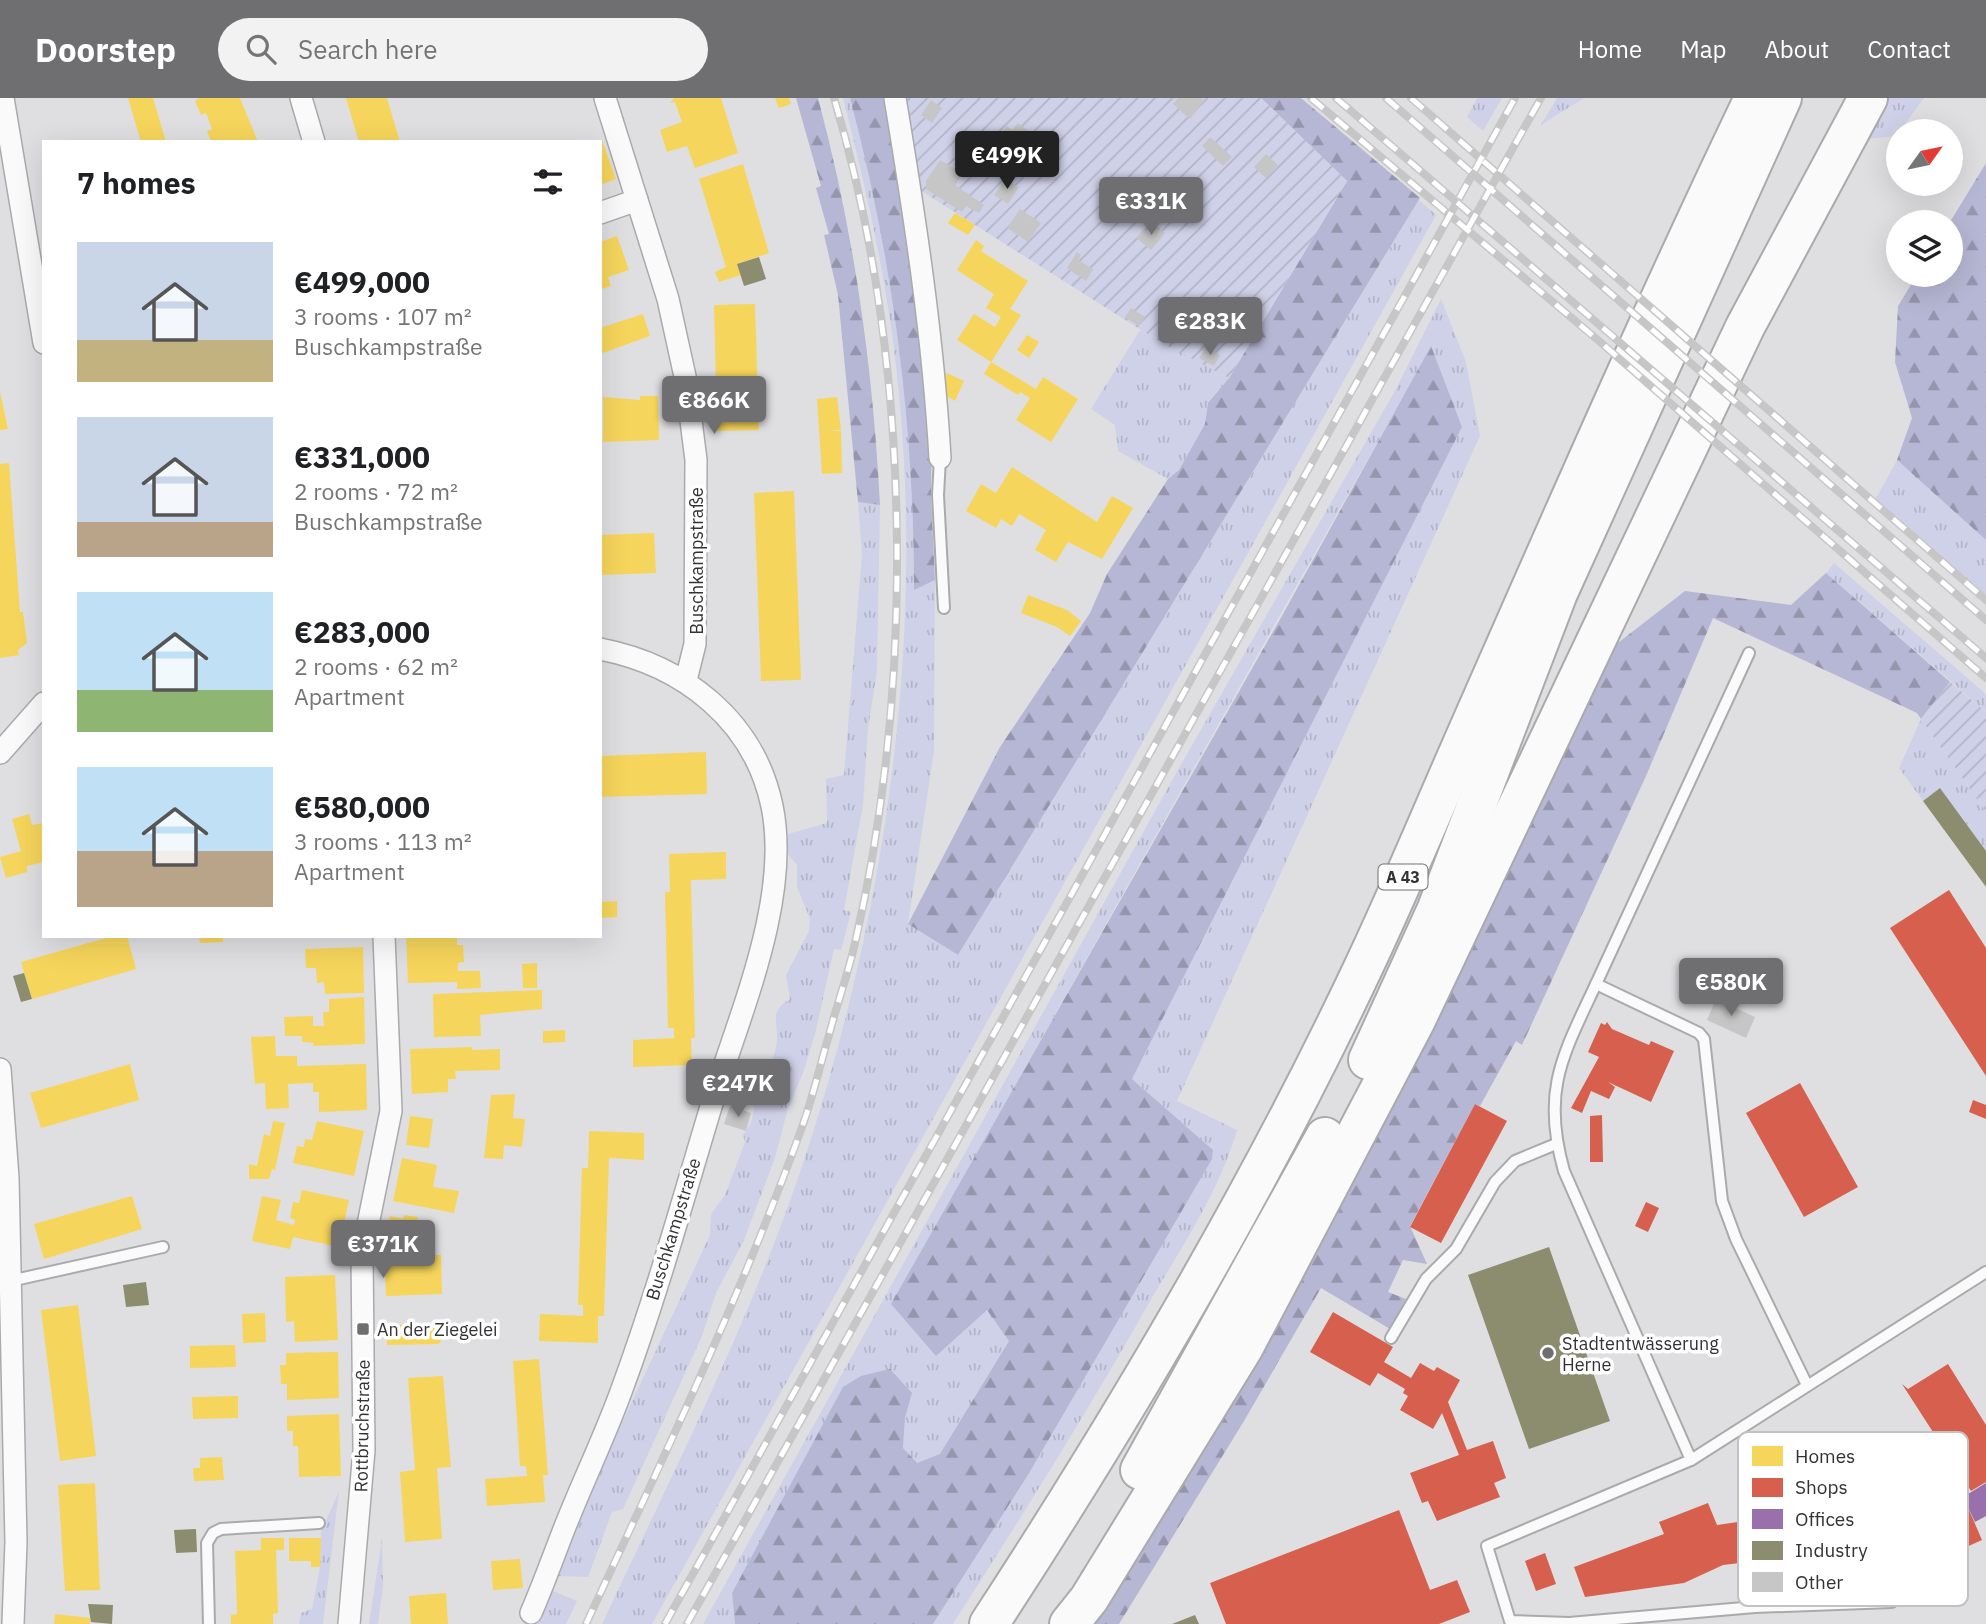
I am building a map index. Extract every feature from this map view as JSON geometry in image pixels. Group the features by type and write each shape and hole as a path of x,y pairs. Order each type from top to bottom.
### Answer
{"highway":[{"name":"A 43","path":"989,1624 1074,1493 1185,1305 1276,1139 1363,968 1684,243 1754,98"},
{"name":"A 43","path":"1054,1624 1441,933 1558,593 1782,98"},
{"path":"1069,1624 1089,1599 1244,1347 1415,1022 1441,933 1745,327 1848,140 1868,98"},
{"path":"1848,140 1876,98"}],"street":[{"path":"3,98 42,331"},
{"path":"302,98 313,140"},
{"name":"Buschkampstraße","path":"531,1613 622,1389 760,948 771,902 775,836 772,806 763,774 751,749 732,720 686,680 695,644 696,460 687,381 671,313 604,98"},
{"path":"895,98 922,255 935,371 940,458"},
{"path":"602,212 637,200"},
{"path":"602,650 645,661 686,680"},
{"path":"0,753 42,705"},
{"name":"Rottbruchstraße","path":"349,1624 365,1450 362,1254 391,1111 384,938"},
{"path":"0,1069 8,1178 16,1542 13,1624"}],"lane":[{"path":"940,458 937,495 944,607"},
{"path":"1690,1460 1564,1171 1556,1144 1555,1091 1560,1063 1749,653"},
{"path":"1596,984 1699,1033 1704,1039 1723,1201 1736,1239 1807,1385"},
{"path":"1391,1338 1426,1279 1456,1249 1495,1182 1515,1161 1556,1144"},
{"path":"10,1281 163,1247"},
{"path":"1510,1621 1487,1546 1690,1460 1986,1272"},
{"path":"208,1624 207,1543 213,1533 221,1528 319,1523"},
{"path":"1498,1624 1510,1621 1569,1623 1755,1606"}],"green space":[{"path":"796,98 818,98 842,199 867,351 880,505 858,502 838,295 824,235 829,234 816,188 821,186"},
{"path":"843,98 850,98 865,158 898,341 910,464 914,589 935,580 934,751 908,924 958,955 1419,200 1436,215 652,1624 602,1624 714,1386 789,1204 837,1052 878,867 892,773 901,678 906,583 905,489 899,395 884,282"},
{"path":"850,98 887,98 932,401 931,496 935,580 914,590 910,465 898,342 878,220"},
{"path":"901,98 1261,98 1347,181 1229,378 1160,342 915,187"},
{"path":"1261,98 1301,98 1420,198 958,955 908,924 1000,747 1090,613 1107,574 1168,479 1179,470 1205,424 1208,403 1229,378 1347,181"},
{"path":"1477,98 1502,98 1483,131 1467,117"},
{"path":"1557,98 1584,98 1541,125"},
{"path":"1885,98 1924,98 1909,119 1886,119 1886,137 1858,140"},
{"path":"1986,163 1986,540 1897,460 1912,418 1895,362 1898,306 1910,287 1963,287 1963,210 1957,210"},
{"path":"1441,299 1466,362 1480,436 1177,1101 1237,1130 1221,1174 1200,1216 1080,1421 953,1624 933,1624 1028,1475 1213,1150 1132,1079 1462,427 1431,347 892,1304 988,1310 1010,1340 940,1455 916,1463 903,1448 905,1418 912,1393 732,1593 735,1624 703,1624 1175,775 1396,389"},
{"path":"1140,330 1229,378 1208,403 1205,424 1179,470 1168,479 1118,451 1115,425 1091,409"},
{"path":"1431,346 1462,427 1132,1079 1213,1150 1212,1159 1028,1475 933,1624 735,1624 732,1593 843,1387 861,1376 890,1369 912,1393 905,1418 903,1448 917,1463 940,1454 1009,1341 987,1310 936,1356 891,1304 1283,614"},
{"path":"1897,460 1986,540 1986,602 1873,504"},
{"path":"858,502 880,505 877,671 868,728 863,805 844,910 851,912 841,950 834,949 815,1034 788,1108 775,1158 744,1240 716,1293 702,1336 623,1509 612,1512 588,1577 556,1576 620,1427 710,1235 711,1214 725,1195 745,1142 743,1134 752,1119 753,1101 775,1052 777,1012 790,999 786,975 809,931 810,919 797,887 797,865 788,854 788,834 827,823 826,779 844,775 862,554"},
{"path":"1834,563 1986,694 1986,712 1826,573"},
{"path":"1826,573 1950,682 1921,719 1917,713 1713,618 1646,776 1522,1045 1516,1041 1480,1106 1475,1104 1410,1226 1427,1264 1403,1260 1388,1292 1406,1299 1390,1329 1321,1288 1244,1421 1119,1624 1082,1624 1601,656 1685,591 1791,605"},
{"path":"1950,682 1986,712 1986,812 1921,719"},
{"path":"1921,719 1986,812 1986,851 1940,788 1923,801 1899,768"},
{"path":"339,1491 323,1624 299,1624 301,1613 312,1609 320,1567 321,1532"},
{"path":"382,1539 383,1586 378,1624 369,1624"},
{"path":"551,1590 577,1601 566,1624 536,1624"}],"building: Homes":[{"path":"128,98 153,98 165,140 140,140"},
{"path":"199,98 240,98 257,140 210,140 207,131 212,129 206,113 201,115 195,101"},
{"path":"346,98 387,98 399,140 358,140"},
{"path":"674,98 721,98 738,153 695,168 687,146 667,152 660,130 682,122 675,102 670,103"},
{"path":"775,98 789,98 791,104 779,108"},
{"path":"602,140 616,179 602,184"},
{"path":"743,164 769,253 737,264 741,275 719,282 715,272 726,267 699,179"},
{"path":"955,213 975,225 968,235 948,223"},
{"path":"617,236 629,270 608,277 611,286 602,289 602,241"},
{"path":"976,240 984,246 981,251 1028,281 1010,309 1021,315 991,362 957,340 974,314 995,327 1001,317 986,308 994,294 957,270"},
{"path":"755,304 759,430 717,431 714,305"},
{"path":"643,314 650,336 602,353 602,327"},
{"path":"1027,335 1039,342 1029,358 1017,350"},
{"path":"991,362 1036,389 1043,377 1078,399 1051,442 1016,420 1030,398 1020,392 1018,395 984,374"},
{"path":"947,373 964,381 955,401 943,394 942,383"},
{"path":"0,392 8,429 0,430"},
{"path":"640,396 658,396 659,440 603,442 603,397 640,400"},
{"path":"837,397 841,430 827,431 841,431 842,473 822,474 817,399"},
{"path":"9,463 20,612 23,612 27,643 18,650 19,655 0,658 0,464"},
{"path":"1012,467 1097,522 1112,496 1133,508 1102,559 1068,542 1056,562 1035,550 1046,530 1019,514 1012,526 1001,519 996,528 966,511 981,484 996,493"},
{"path":"794,491 801,680 761,681 754,493"},
{"path":"654,533 656,573 602,575 602,535"},
{"path":"1028,595 1067,610 1081,621 1070,636 1057,627 1021,613"},
{"path":"706,752 707,794 602,797 602,756"},
{"path":"29,814 32,825 42,823 42,862 27,866 27,872 6,878 0,857 21,851 12,819"},
{"path":"726,852 726,879 691,880 695,1038 691,1038 692,1065 633,1067 633,1040 674,1038 674,1028 668,1028 665,892 670,892 669,854"},
{"path":"617,901 617,917 602,918 602,902"},
{"path":"106,938 128,938 136,969 32,999 21,962"},
{"path":"199,938 223,938 223,942 200,943"},
{"path":"406,938 457,938 457,945 463,945 464,962 458,963 458,971 480,971 481,988 457,989 457,982 408,983"},
{"path":"363,947 364,993 325,994 324,982 317,983 316,968 306,968 305,949"},
{"path":"537,963 537,988 523,988 522,964"},
{"path":"542,990 542,1009 480,1015 481,1036 434,1037 433,994"},
{"path":"364,997 365,1044 313,1046 314,1043 302,1042 302,1036 285,1036 284,1017 313,1016 313,1026 324,1026 323,1012 329,1012 329,999"},
{"path":"565,1030 565,1042 543,1043 543,1031"},
{"path":"275,1036 276,1056 297,1056 297,1066 366,1064 367,1110 319,1112 319,1092 313,1092 313,1083 288,1084 289,1108 266,1109 265,1083 255,1084 251,1037"},
{"path":"472,1047 472,1050 500,1049 500,1070 455,1071 456,1079 448,1079 448,1092 412,1094 410,1049"},
{"path":"130,1064 139,1100 41,1128 30,1093"},
{"path":"515,1094 513,1118 525,1119 522,1147 504,1145 503,1159 484,1158 491,1095"},
{"path":"410,1116 433,1119 429,1148 406,1145"},
{"path":"273,1121 285,1123 275,1170 272,1169 269,1179 249,1179 249,1164 257,1166 264,1134 270,1136"},
{"path":"317,1121 364,1131 354,1176 293,1163 297,1146 304,1147 305,1139 312,1140"},
{"path":"589,1131 644,1133 644,1160 609,1158 604,1316 598,1316 598,1343 539,1341 540,1314 583,1316 583,1305 578,1305 582,1168 588,1168"},
{"path":"402,1158 437,1165 433,1187 459,1191 454,1213 393,1201"},
{"path":"302,1190 349,1200 339,1247 293,1237 290,1249 252,1241 262,1196 281,1200 276,1220 294,1225 295,1220 290,1218 293,1202 299,1203"},
{"path":"132,1196 142,1229 44,1259 34,1224"},
{"path":"404,1215 418,1217 416,1255 441,1255 442,1294 386,1296 384,1248 390,1216 403,1219"},
{"path":"335,1275 338,1340 295,1342 294,1321 286,1322 285,1277"},
{"path":"78,1305 96,1456 60,1461 41,1310"},
{"path":"265,1313 266,1342 243,1343 242,1314"},
{"path":"450,1324 439,1344 387,1345 387,1325"},
{"path":"235,1345 236,1367 190,1368 190,1346"},
{"path":"338,1352 339,1398 287,1400 287,1384 281,1384 280,1365 286,1365 286,1353"},
{"path":"539,1359 548,1475 543,1475 545,1502 487,1506 485,1479 527,1476 526,1466 520,1466 513,1361"},
{"path":"443,1376 451,1467 437,1468 442,1539 405,1542 400,1472 415,1470 408,1378"},
{"path":"238,1396 238,1418 193,1419 192,1397"},
{"path":"339,1414 341,1476 299,1477 298,1446 293,1446 293,1431 287,1431 287,1416"},
{"path":"222,1457 224,1480 194,1481 193,1468 200,1468 200,1458"},
{"path":"95,1483 100,1590 65,1591 58,1485"},
{"path":"261,1538 284,1538 284,1550 276,1550 278,1613 273,1614 273,1624 231,1624 231,1615 237,1614 235,1551 261,1550"},
{"path":"289,1538 321,1538 320,1567 311,1567 311,1561 289,1561"},
{"path":"520,1559 523,1588 493,1590 491,1561"},
{"path":"446,1593 448,1624 411,1624 409,1596"},
{"path":"55,1614 91,1618 90,1624 54,1624"}],"building: Shops":[{"path":"1949,890 1986,948 1986,1076 1890,928"},
{"path":"1607,1022 1612,1029 1649,1045 1651,1041 1674,1051 1651,1102 1608,1082 1615,1087 1609,1099 1591,1091 1582,1113 1571,1108 1599,1057 1588,1052 1601,1023 1605,1025"},
{"path":"1800,1083 1858,1187 1804,1217 1746,1113"},
{"path":"1973,1100 1986,1105 1986,1119 1969,1112"},
{"path":"1475,1104 1507,1121 1441,1243 1410,1227"},
{"path":"1602,1115 1603,1162 1590,1162 1590,1116"},
{"path":"1646,1202 1659,1208 1648,1232 1635,1226"},
{"path":"1333,1312 1393,1347 1384,1362 1411,1378 1420,1363 1434,1371 1437,1367 1460,1380 1448,1402 1467,1450 1493,1441 1506,1478 1494,1483 1500,1497 1437,1521 1428,1501 1422,1503 1410,1473 1459,1455 1442,1413 1433,1429 1400,1410 1408,1396 1403,1393 1405,1389 1378,1373 1370,1386 1310,1352"},
{"path":"1948,1364 1986,1425 1986,1482 1971,1491 1968,1486 1968,1432 1933,1432 1902,1384 1908,1389"},
{"path":"1708,1503 1717,1525 1738,1522 1738,1563 1723,1565 1684,1583 1585,1597 1574,1567 1664,1534 1659,1522"},
{"path":"1968,1508 1982,1540 1968,1546"},
{"path":"1399,1510 1430,1590 1457,1580 1470,1612 1439,1624 1226,1624 1210,1583"},
{"path":"1545,1553 1556,1584 1536,1591 1525,1561"}],"building: Offices":[{"path":"1986,1483 1986,1516 1975,1522 1968,1507 1968,1494"}],"building: Industry":[{"path":"759,257 766,279 744,286 737,264"},
{"path":"1940,788 1986,851 1986,887 1923,801"},
{"path":"24,973 32,999 21,1002 13,976"},
{"path":"1549,1247 1610,1421 1529,1449 1468,1275"},
{"path":"146,1282 149,1305 126,1307 123,1285"},
{"path":"196,1529 197,1552 176,1553 174,1530"},
{"path":"88,1604 113,1605 112,1624 91,1622"},
{"path":"1195,1615 1199,1624 1172,1624"}],"building: Other":[{"path":"1178,98 1201,98 1204,101 1190,119 1173,104"},
{"path":"931,100 942,108 932,123 921,115"},
{"path":"1018,123 1035,136 1020,155 998,138 1007,126 1012,130"},
{"path":"1210,137 1232,157 1223,166 1202,146"},
{"path":"1266,154 1278,165 1266,178 1254,167"},
{"path":"940,160 963,173 955,185 984,205 979,213 966,206 962,212 926,189 926,181"},
{"path":"1005,179 1019,187 1008,204 994,195"},
{"path":"1020,209 1041,223 1028,242 1007,228"},
{"path":"1157,226 1165,233 1151,250 1136,238 1144,229 1150,234"},
{"path":"1077,252 1081,255 1078,260 1093,269 1086,281 1067,268"},
{"path":"1131,308 1145,317 1139,326 1125,317"},
{"path":"1206,347 1220,355 1214,366 1199,358"},
{"path":"1716,999 1755,1017 1746,1038 1707,1020"},
{"path":"730,1106 751,1113 746,1131 724,1124"}],"railway":[{"path":"586,1624 727,1316 802,1127 852,955 875,841 888,736 896,628 897,519 891,410 879,303 860,198 834,98"},
{"path":"1311,98 1599,341 1986,678"},
{"path":"1336,98 1986,658"},
{"path":"1386,98 1986,620"},
{"path":"1411,98 1986,600"},
{"path":"665,1624 1515,98"},
{"path":"687,1624 1541,98"}],"place":[{"name":"An der Ziegelei","path":"363,1329"},
{"name":"Stadtentwässerung Herne","path":"1548,1353"}]}
